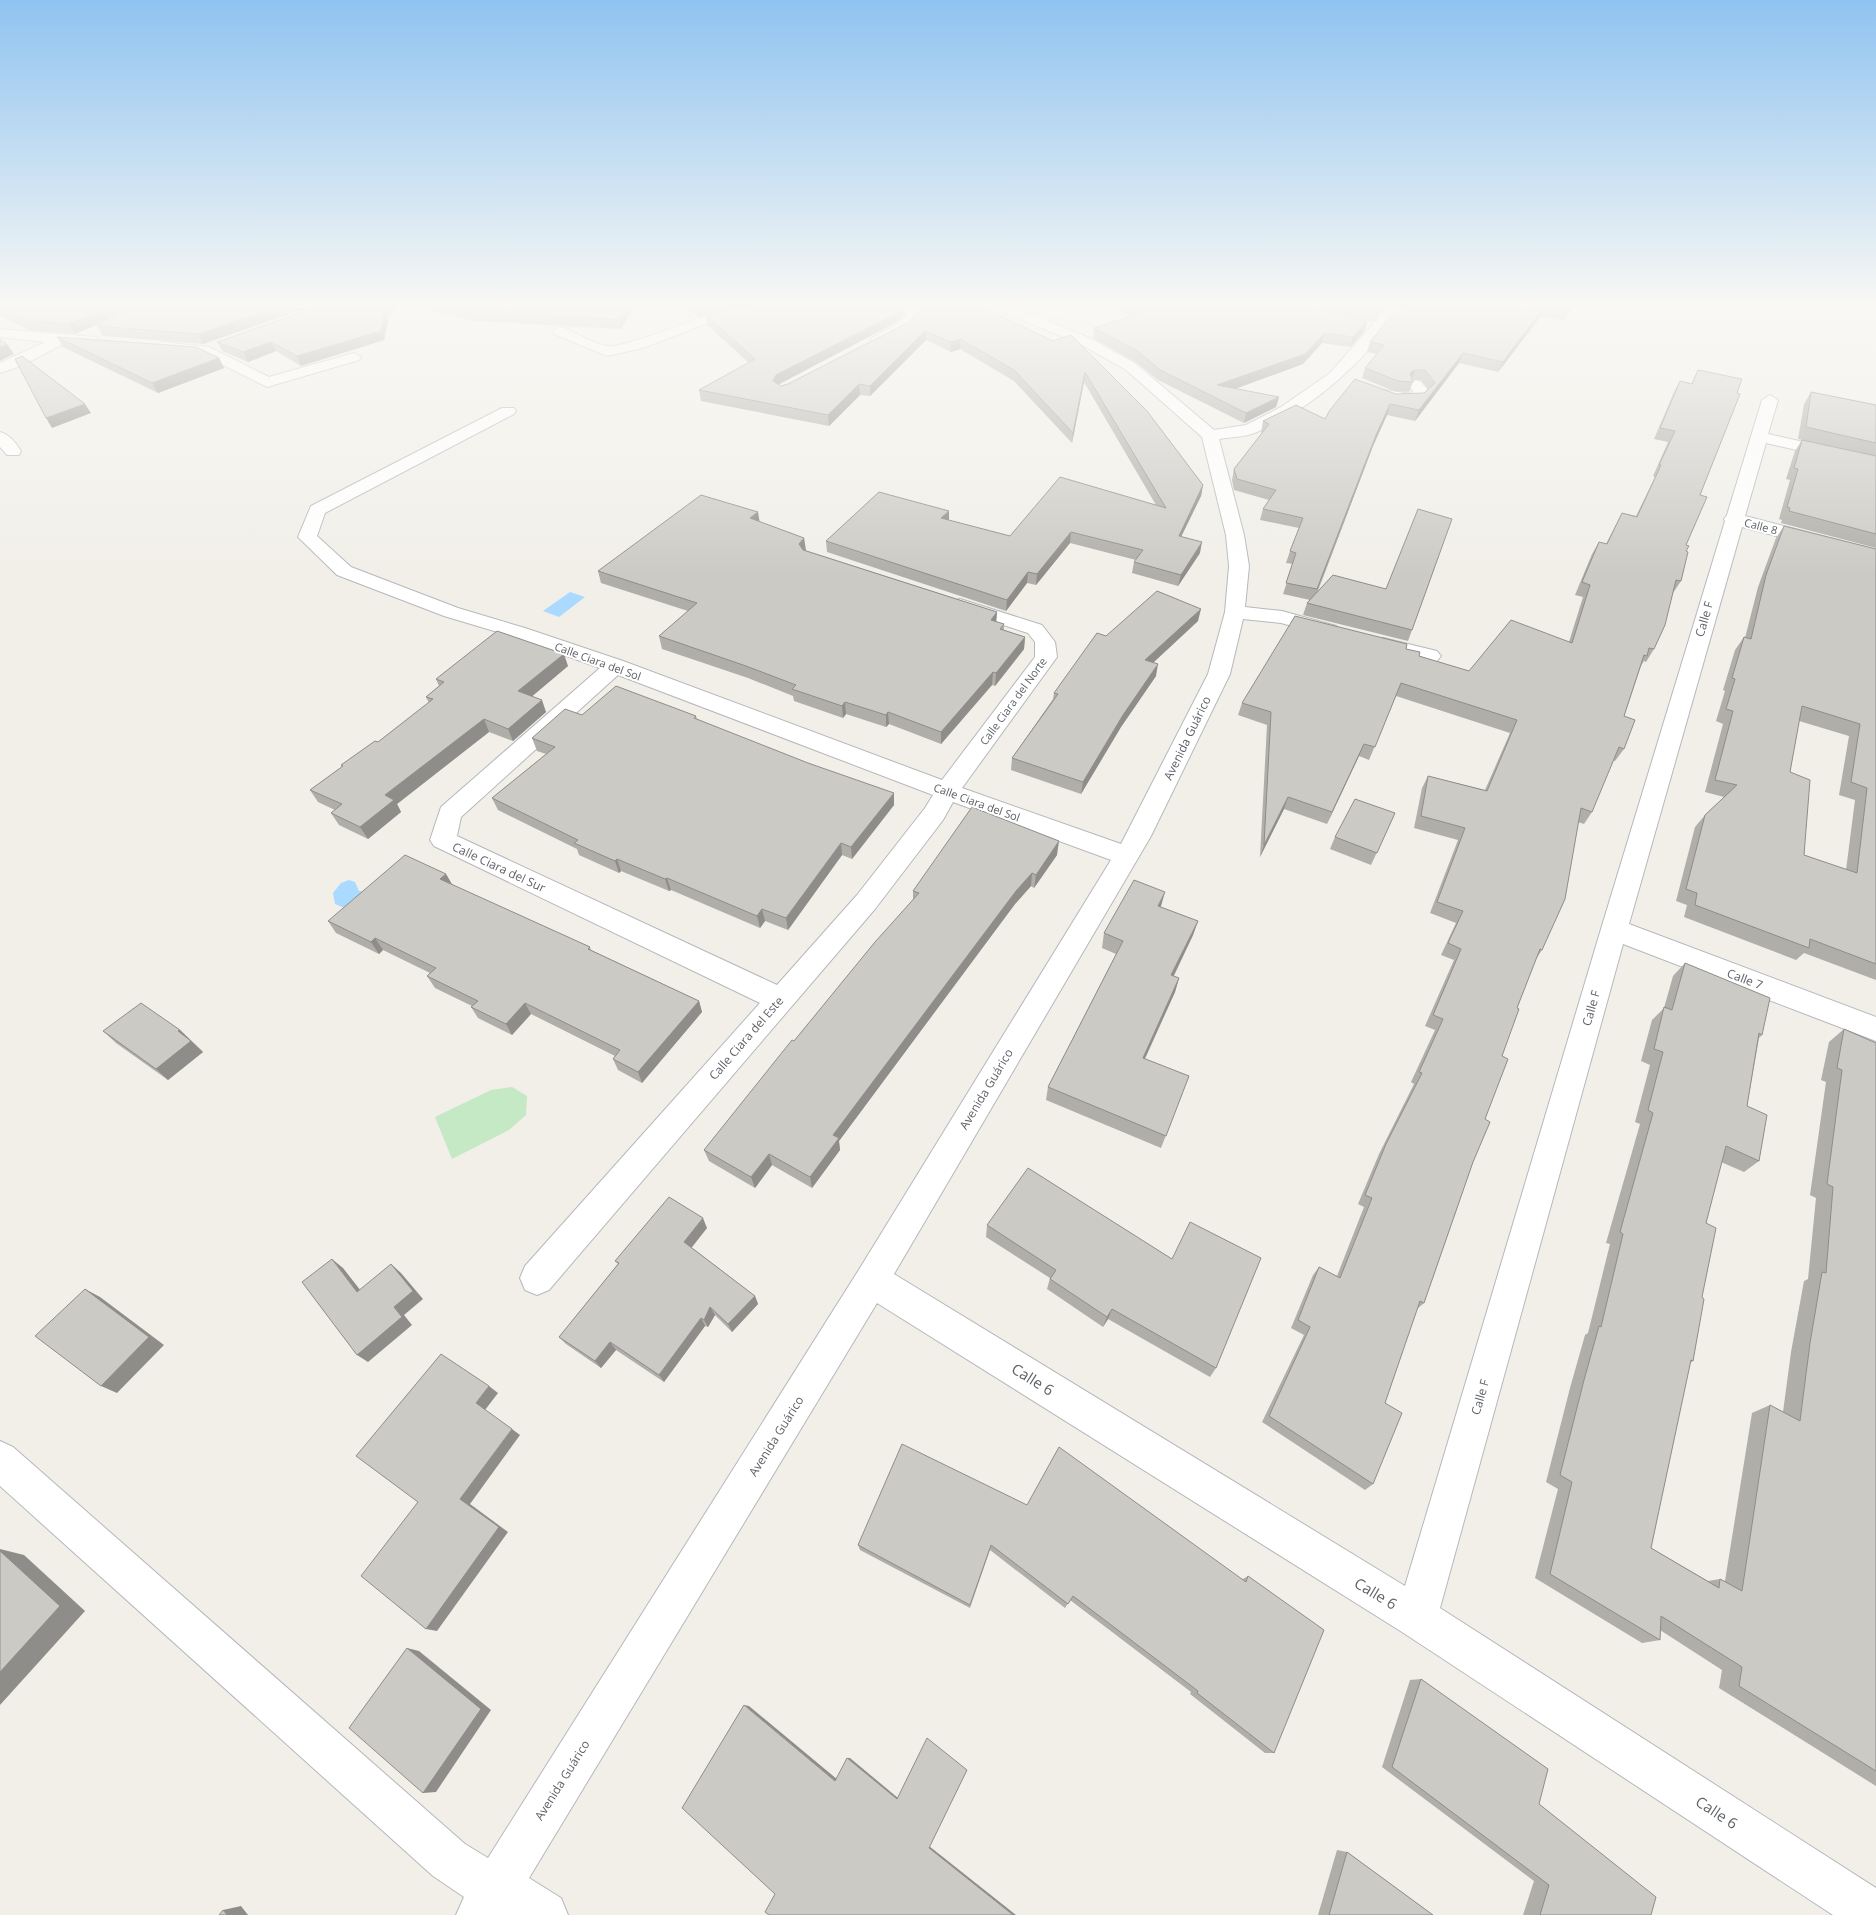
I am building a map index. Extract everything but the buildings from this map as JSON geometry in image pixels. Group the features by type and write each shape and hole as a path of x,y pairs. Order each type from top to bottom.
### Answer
{"street":[{"path":"1166,397 1210,435 1250,429 1287,410 1305,397"},
{"path":"1390,397 1414,399 1416,397"},
{"name":"Calle F","path":"1417,1617 1614,929 1733,519 1770,400"},
{"name":"Calle Ciara del Sol","path":"508,411 317,510 307,537 344,571 451,612 518,632 615,666 947,791 1127,856"},
{"name":"Avenida Guárico","path":"488,1900 872,1280 1139,836 1219,674 1235,612 1239,566 1235,535 1210,435"},
{"path":"0,437 13,451"},
{"path":"1760,437 1876,463"},
{"name":"Calle 8","path":"1733,519 1876,556"},
{"name":"Calle Ciara del Norte","path":"942,599 1035,630 1045,642 1046,657 947,791"},
{"path":"1235,612 1282,617 1430,656"},
{"name":"Calle Ciara del Sur","path":"615,666 450,813 443,840 780,999"},
{"name":"Calle Ciara del Este","path":"537,1278 866,902 934,814 947,791"},
{"name":"Calle 7","path":"1614,929 1876,1029"},
{"name":"Calle 6","path":"872,1280 1417,1617 1875,1915"},
{"path":"0,1460 449,1860 480,1880 488,1900 544,1915"}],"green space":[{"path":"512,1087 527,1096 526,1115 509,1130 452,1159 435,1117 491,1090"}],"water":[{"path":"570,592 585,597 559,617 543,611"},
{"path":"349,880 355,882 359,891 367,892 347,909 335,904 333,893 341,883"}]}
